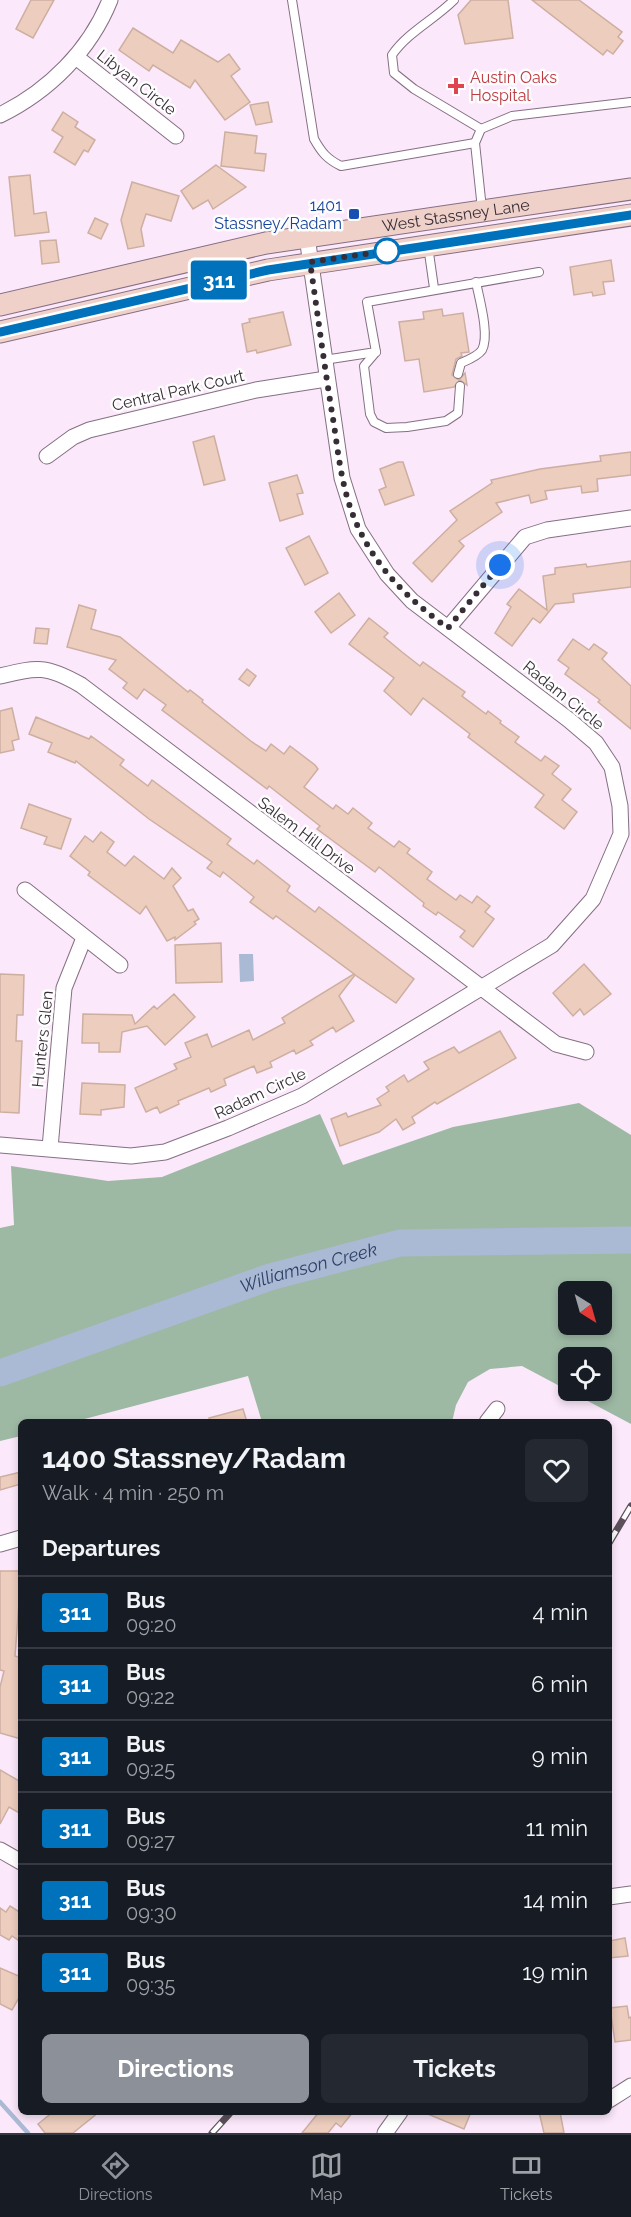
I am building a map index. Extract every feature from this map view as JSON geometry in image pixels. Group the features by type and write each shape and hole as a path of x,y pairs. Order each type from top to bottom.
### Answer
{"main road":[{"name":"West Stassney Lane","path":"0,305 266,243 482,209 631,189"},
{"name":"West Stassney Lane","path":"0,332 238,275 310,262 631,215"}],"street":[{"path":"0,115 43,89 76,57 104,16 110,0"},
{"name":"Libyan Circle","path":"76,57 176,136"},
{"name":"Radam Circle","path":"0,1145 50,1148 97,1155 131,1156 175,1148 302,1096 552,945 593,899 626,834 612,767 596,743 397,586 376,559 358,529 342,478 307,237"},
{"name":"Central Park Court","path":"46,456 73,437 89,430 256,390 326,379"},
{"path":"448,628 525,537 547,530 631,518"},
{"name":"Salem Hill Drive","path":"0,676 32,668 55,670 81,685 556,1044 586,1052"},
{"path":"25,890 120,965"},
{"name":"Hunters Glen","path":"50,1148 64,988 84,938"},
{"path":"489,1419 497,1409"},
{"path":"0,1544 18,1539"},
{"path":"0,1850 18,1860"},
{"path":"612,1897 631,1894"},
{"path":"612,2098 631,2086"},
{"path":"385,2133 398,2115"}],"lane":[{"path":"292,0 314,139 323,155 330,161 341,166 475,143"},
{"path":"454,0 440,14 403,40 392,55 394,73 414,89 481,129"},
{"path":"482,209 475,143 481,129 512,116 631,102"},
{"path":"428,245 434,288"},
{"path":"376,352 367,302 434,288 539,272"},
{"path":"459,374 461,363 477,355 483,344 483,318 476,282"},
{"path":"324,360 376,352"},
{"path":"376,352 364,366 364,376 370,414 374,422 386,428 446,421 458,413 461,401 460,386"}],"green space":[{"path":"579,1103 631,1135 631,1424 588,1401 612,1401 612,1347 558,1347 558,1385 522,1366 490,1369 468,1382 456,1405 453,1419 261,1419 248,1376 84,1419 18,1419 18,1437 0,1441 0,1228 14,1225 11,1166 108,1181 162,1177 320,1114 343,1165 453,1127"}],"water":[{"path":"239,954 253,954 254,981 240,982"}],"building":[{"path":"31,0 54,0 33,38 16,29"},
{"path":"471,0 508,0 513,38 465,44 458,15"},
{"path":"532,0 579,0 622,32 618,37 623,41 613,54 607,50 603,55"},
{"path":"133,28 173,53 181,40 218,62 229,54 240,69 231,76 250,102 225,120 195,80 190,88 153,65 149,71 119,50"},
{"path":"268,102 272,122 256,125 250,105"},
{"path":"63,112 78,122 75,127 95,140 88,152 84,150 75,165 54,152 63,137 52,130"},
{"path":"225,132 257,136 255,153 266,154 264,171 221,166"},
{"path":"216,165 246,187 213,209 208,200 193,209 181,191"},
{"path":"30,175 34,214 46,212 49,232 15,236 9,177"},
{"path":"132,182 179,196 171,221 146,214 141,229 144,246 128,249 121,220"},
{"path":"95,218 108,224 101,239 88,233"},
{"path":"56,240 59,262 42,264 40,241"},
{"path":"611,260 614,281 603,282 605,294 593,296 592,292 574,295 570,267"},
{"path":"442,309 443,316 463,313 469,352 461,353 462,356 456,359 452,375 459,380 465,373 467,385 460,380 454,387 424,392 419,359 405,361 399,322 424,319 423,312"},
{"path":"283,312 291,345 257,353 256,350 247,352 242,324 250,322 249,319"},
{"path":"214,436 225,480 204,485 193,442"},
{"path":"631,452 631,475 597,479 598,491 582,493 581,486 545,491 547,499 531,503 529,495 496,503 502,512 459,541 464,546 432,582 413,563 457,520 450,511 492,483 491,480 540,469 601,461 600,456"},
{"path":"403,462 414,495 385,505 379,490 386,487 380,469"},
{"path":"297,475 303,493 297,494 303,514 280,521 269,483"},
{"path":"309,536 328,573 305,585 286,548"},
{"path":"631,561 631,587 573,594 574,602 555,604 540,623 533,618 512,646 495,633 511,607 507,604 519,589 547,610 543,576 555,574 555,568 586,564 587,567"},
{"path":"339,593 355,615 331,633 315,612"},
{"path":"79,605 96,610 91,629 120,637 188,692 190,690 203,700 202,702 252,742 266,751 271,744 284,754 290,746 315,765 318,769 304,787 333,809 336,805 348,814 353,808 372,823 368,828 394,847 399,841 410,849 407,853 432,872 427,879 456,900 460,895 472,903 477,896 490,906 485,912 494,919 473,947 460,937 465,931 438,912 436,915 423,906 424,903 379,867 375,872 317,829 320,826 269,786 267,789 162,710 166,705 144,689 137,699 123,688 127,683 109,669 116,660 67,647"},
{"path":"369,618 388,633 384,637 402,652 420,666 423,662 465,692 462,696 486,714 488,711 501,721 500,723 519,737 515,742 541,761 545,756 559,766 552,774 571,789 562,800 577,812 564,829 535,807 544,795 468,737 470,734 423,698 411,715 384,691 394,678 349,644"},
{"path":"36,628 49,629 47,644 34,643"},
{"path":"573,639 589,650 594,644 607,653 602,659 631,686 631,729 598,702 600,700 565,674 569,668 558,660"},
{"path":"247,669 256,676 249,686 239,679"},
{"path":"12,708 19,739 12,741 14,750 0,753 0,711"},
{"path":"36,717 89,739 91,736 124,760 120,765 148,786 152,780 231,839 227,844 254,864 257,860 290,886 287,891 315,912 319,907 414,979 396,1003 355,975 339,996 354,1021 336,1032 333,1027 310,1041 313,1045 296,1054 294,1050 270,1062 272,1067 257,1073 254,1066 224,1079 226,1085 211,1092 209,1088 178,1101 179,1104 160,1113 157,1107 146,1112 135,1088 177,1069 174,1064 191,1057 185,1043 207,1034 212,1047 249,1030 253,1040 285,1023 282,1018 354,974 276,916 273,919 250,902 254,897 223,872 220,877 207,868 212,862 149,819 76,761 75,763 48,752 52,743 29,734"},
{"path":"29,804 71,819 61,849 44,844 47,837 21,828"},
{"path":"101,832 114,842 107,852 125,866 134,856 164,879 172,868 181,878 173,886 188,911 193,909 199,919 194,922 196,924 175,940 175,937 167,941 146,906 140,914 88,875 90,872 70,856 85,836 93,842"},
{"path":"221,943 222,982 176,983 175,945"},
{"path":"584,964 611,994 584,1015 580,1009 573,1016 553,993"},
{"path":"0,974 24,975 23,1015 17,1015 16,1041 22,1041 19,1113 0,1112"},
{"path":"174,994 195,1017 165,1045 147,1026 122,1032 120,1052 99,1052 99,1043 82,1043 83,1014 132,1015 135,1024 154,1006 157,1009"},
{"path":"500,1031 516,1058 437,1104 435,1102 412,1117 415,1123 403,1130 396,1119 379,1132 340,1146 331,1119 346,1113 348,1117 381,1105 377,1099 389,1091 386,1087 404,1075 408,1082 429,1069 424,1062 454,1047 459,1053"},
{"path":"82,1083 125,1085 124,1107 101,1110 101,1115 80,1114"},
{"path":"243,1409 246,1419 209,1419"},
{"path":"18,1473 18,1485 0,1490 0,1477"},
{"path":"0,1571 18,1571 15,1656 18,1657 18,1738 0,1733 0,1687 4,1671 0,1670"},
{"path":"0,1770 18,1780 18,1812 9,1807 0,1824"},
{"path":"10,1906 18,1911 18,1940 12,1936 9,1940 0,1935 0,1908 6,1912"},
{"path":"625,1938 628,1956 612,1958 612,1940"},
{"path":"0,1968 18,1976 18,1999 12,2010 0,2004"},
{"path":"627,2006 629,2018 631,2017 631,2040 615,2042 612,2008"},
{"path":"49,2115 95,2115 73,2133 45,2133 38,2124"},
{"path":"317,2115 351,2115 341,2127 336,2123 328,2133 302,2133"},
{"path":"430,2115 470,2115 464,2129"},
{"path":"540,2115 561,2115 564,2133 544,2133"}],"waterway":[{"name":"Williamson Creek","path":"0,1373 270,1277 400,1243 631,1240"},
{"path":"0,2102 28,2133"}],"railway":[{"path":"612,1538 631,1506"},
{"path":"212,2133 228,2115"}],"bus line":[{"name":"311","path":"0,332 238,275 631,215"}],"place":[{"name":"Austin Oaks Hospital","path":"456,86"},
{"name":"1401 Stassney/Radam","path":"354,214"}],"route":[{"path":"387,251 310,262 342,478 352,514 376,559 397,586 412,601 448,628 500,565"}]}
